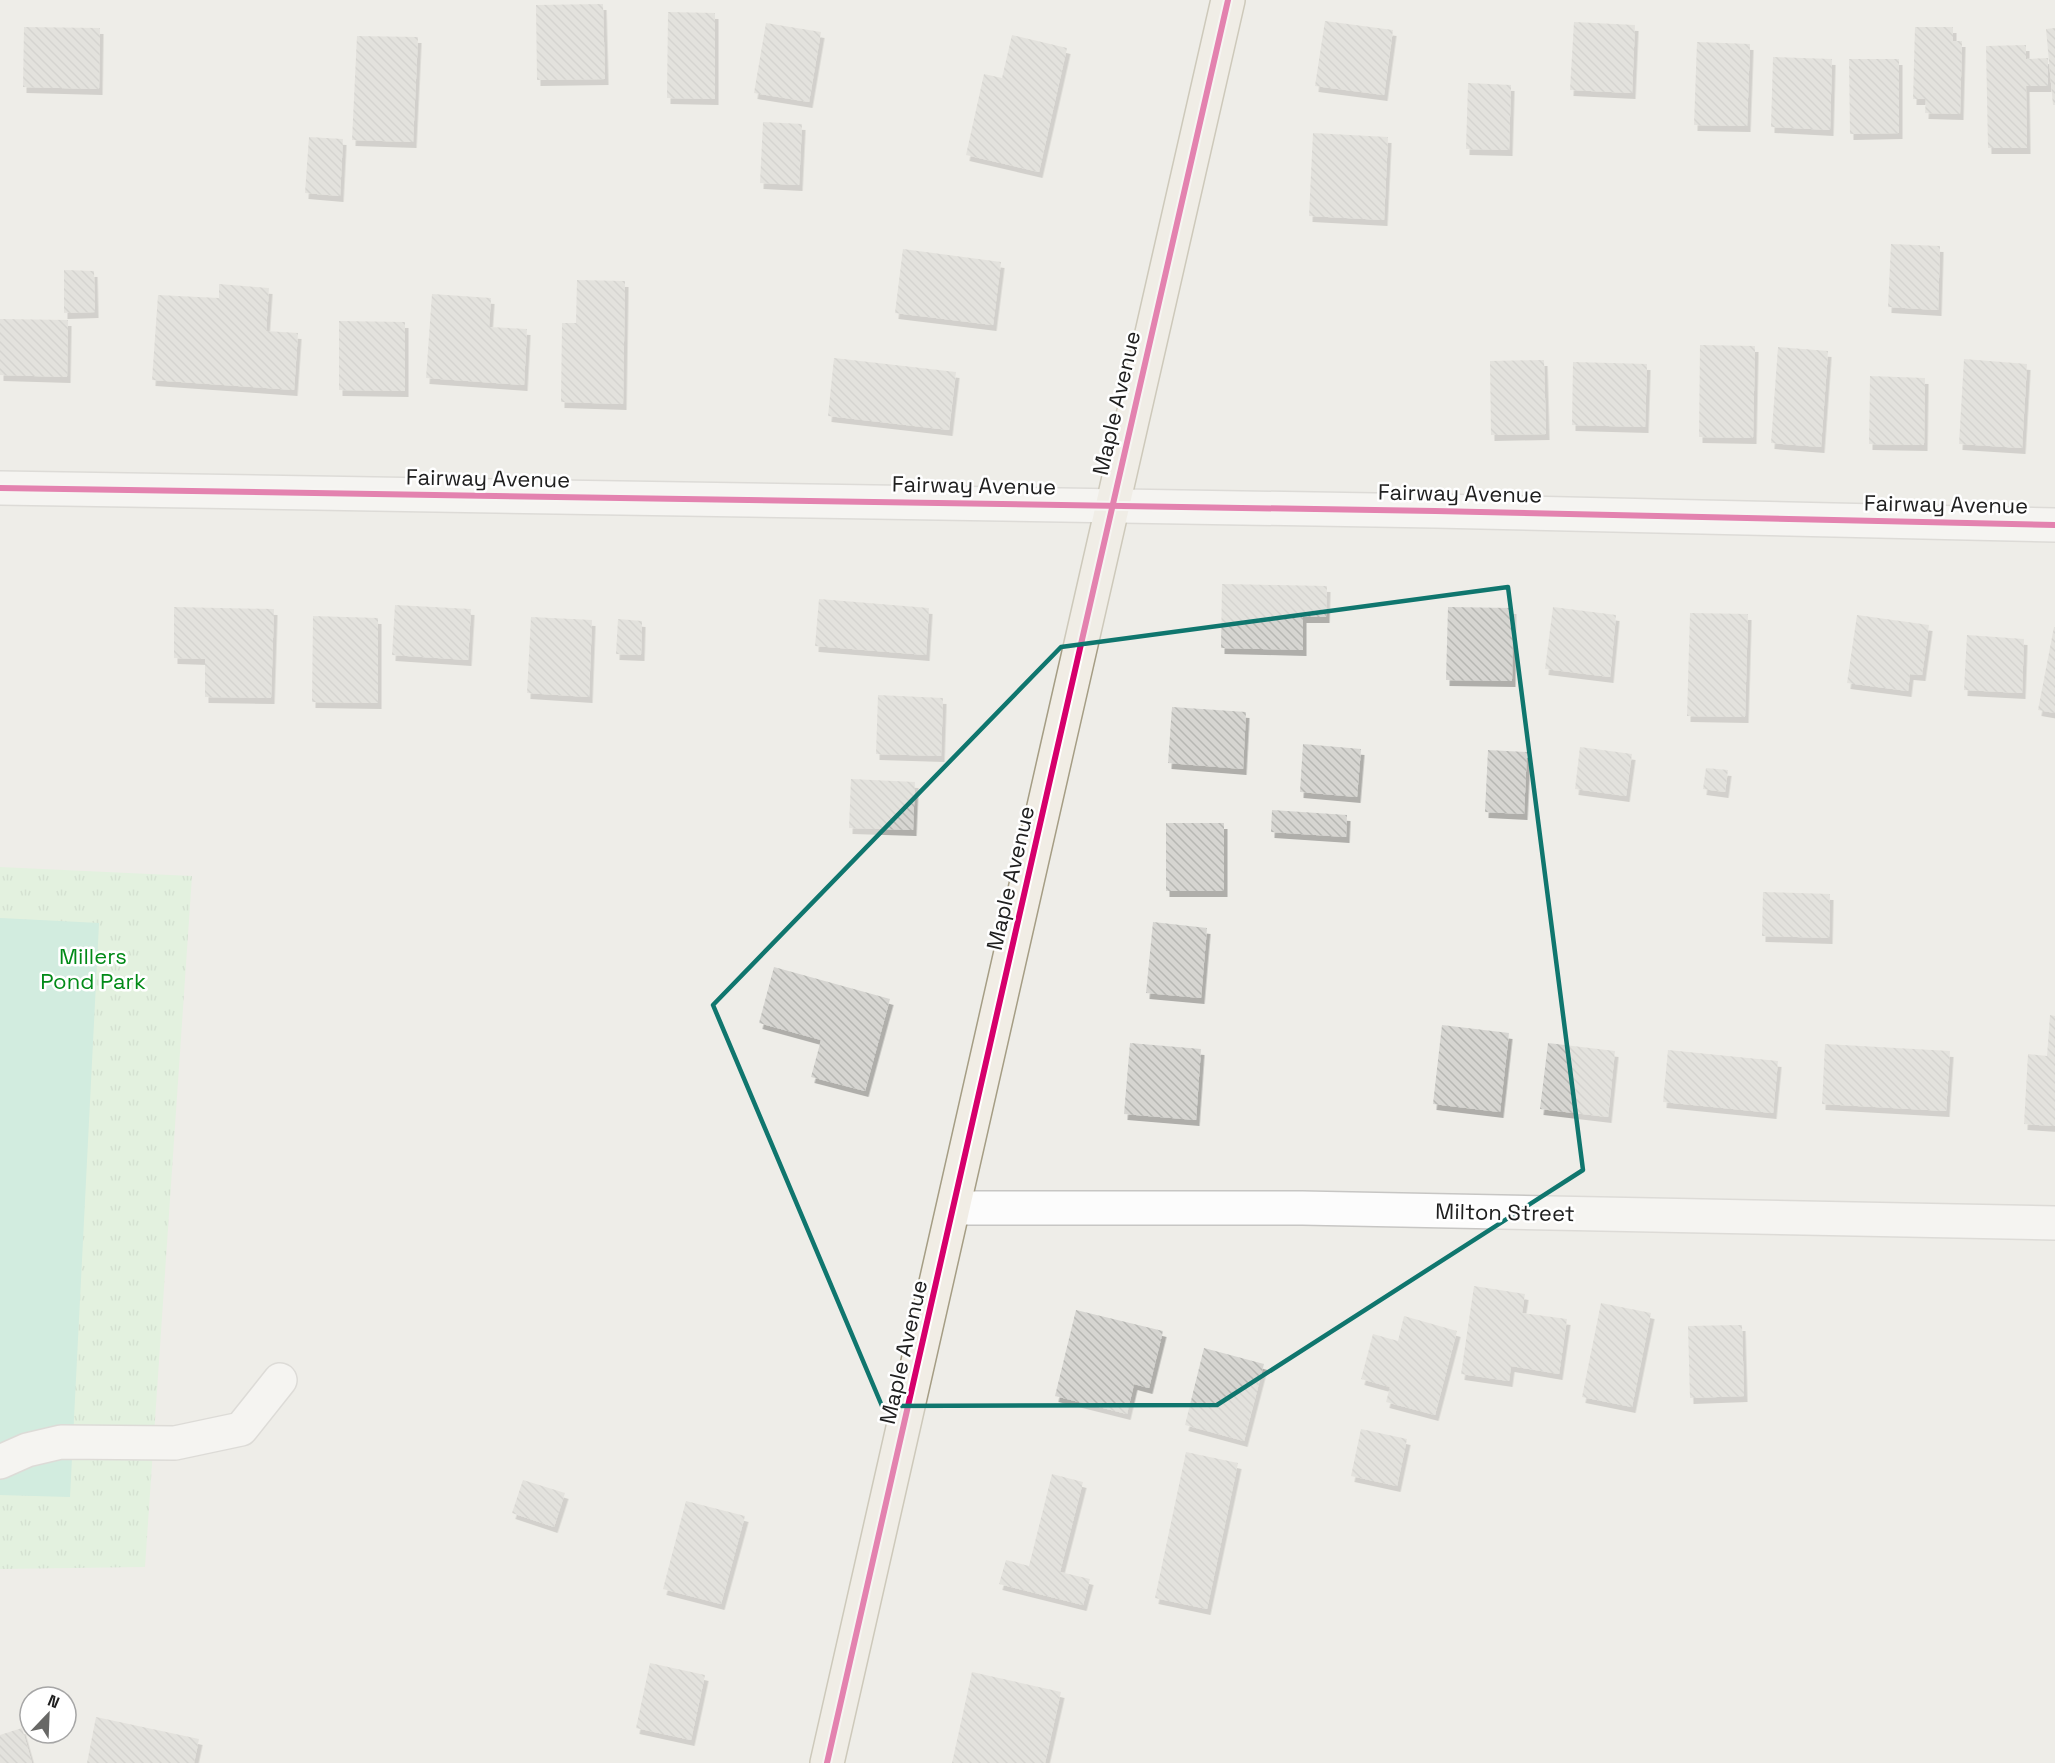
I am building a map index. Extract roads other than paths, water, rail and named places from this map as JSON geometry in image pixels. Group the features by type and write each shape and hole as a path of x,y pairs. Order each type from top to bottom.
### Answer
{"main road":[{"name":"Maple Avenue","path":"827,1763 955,1208 1111,505 1228,0"}],"street":[{"name":"Fairway Avenue","path":"0,488 1111,505 2055,525"},
{"name":"Milton Street","path":"955,1208 1302,1208 2055,1223"},
{"path":"0,1462 27,1450 61,1442 175,1443 241,1429 280,1380"}],"park label":[{"name":"Millers Pond Park","path":"93,968"}]}
